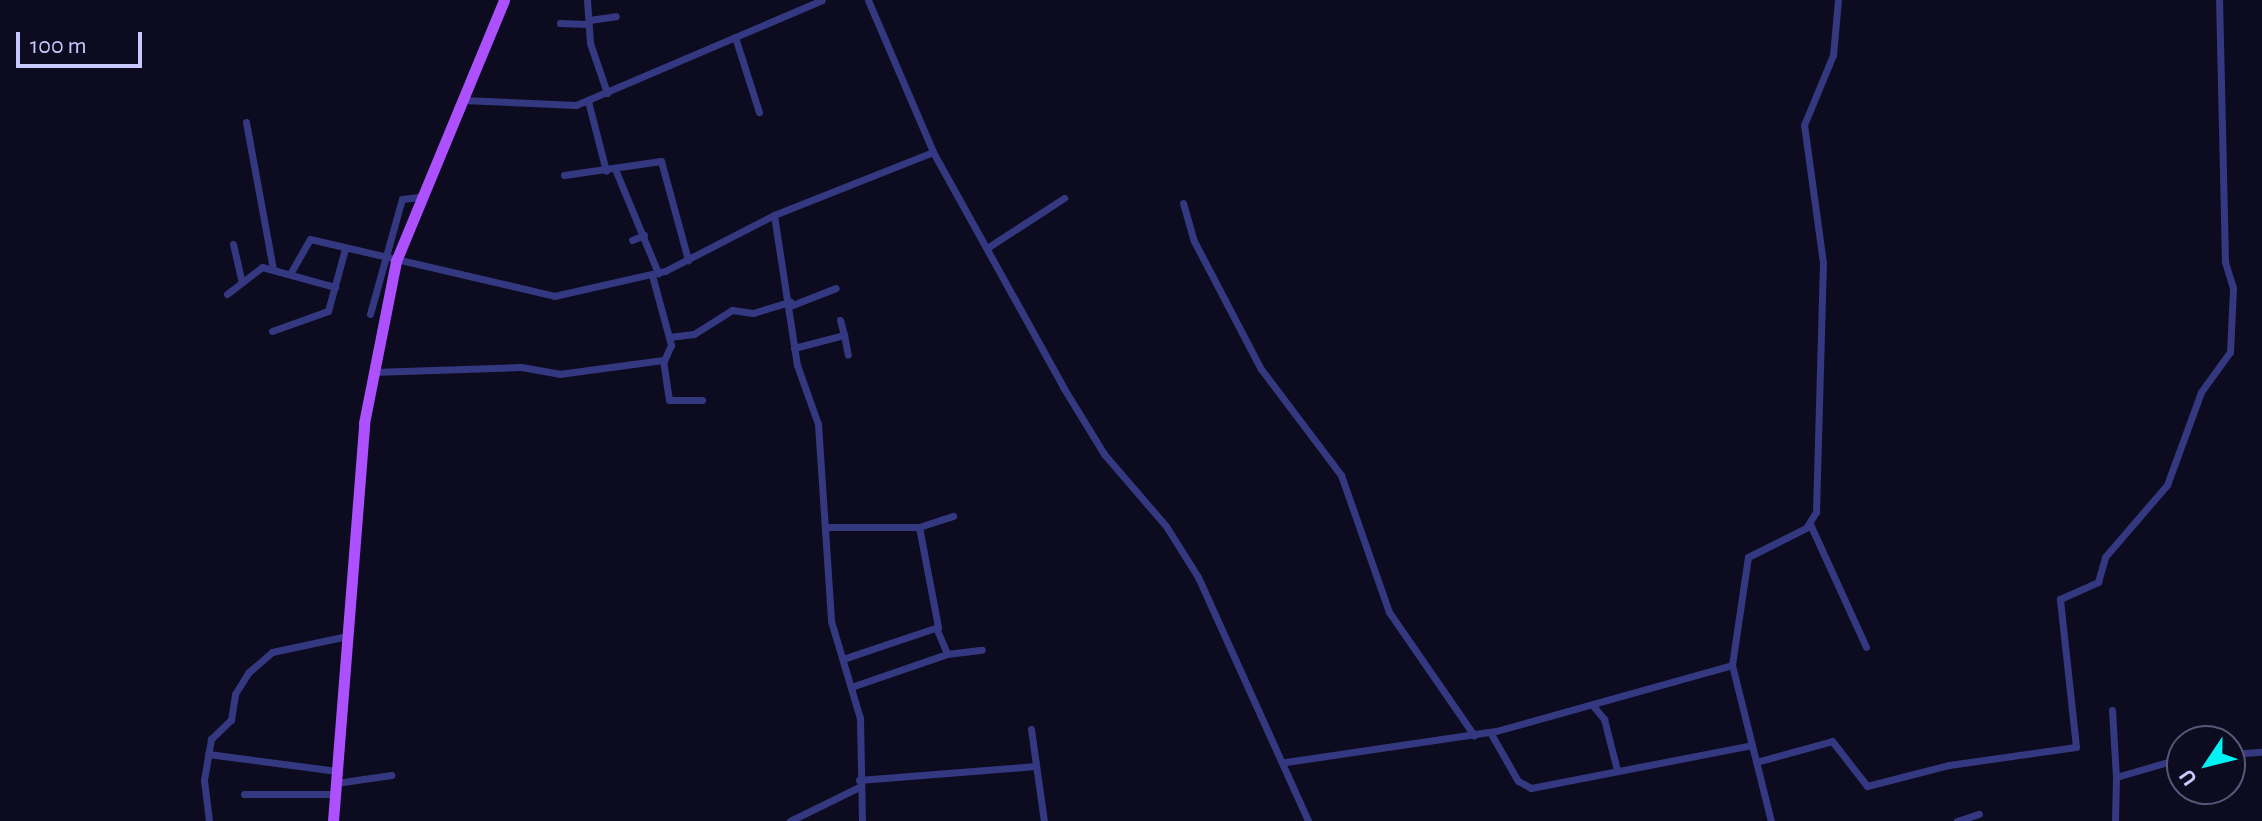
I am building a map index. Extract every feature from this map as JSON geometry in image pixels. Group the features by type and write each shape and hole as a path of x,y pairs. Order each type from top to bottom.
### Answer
{"main road":[{"path":"333,821 347,636 373,372 390,259 463,100 504,0"}],"street":[{"path":"587,0 588,22 607,93"},
{"path":"463,100 560,106 588,101 822,0"},
{"path":"868,0 933,152 987,248 1104,454 1168,529 1226,633 1286,762 1308,821"},
{"path":"1838,0 1833,55 1804,125 1823,273 1819,475 1810,524 1866,647"},
{"path":"1756,762 1832,741 1867,786 1949,765 2076,747 2060,599 2098,582 2105,557 2167,485 2201,392 2230,352 2233,288 2225,261 2219,0"},
{"path":"560,23 588,22 616,16"},
{"path":"735,37 759,112"},
{"path":"373,372 521,367 559,374 664,361 672,352 644,235 611,170 588,101"},
{"path":"246,122 273,269"},
{"path":"290,274 307,240 546,297 655,274 774,215 933,152"},
{"path":"564,175 662,162 688,260"},
{"path":"987,248 1064,198"},
{"path":"1183,203 1194,241 1261,369 1341,475 1389,612 1474,735"},
{"path":"774,215 790,304 794,348 818,424 831,621 854,686 862,821"},
{"path":"632,240 644,235"},
{"path":"233,244 242,282"},
{"path":"272,331 328,311 345,249"},
{"path":"370,314 390,259"},
{"path":"227,294 261,267 335,287"},
{"path":"669,337 694,334 732,310 753,313 836,288"},
{"path":"840,320 848,355"},
{"path":"794,348 844,335"},
{"path":"664,361 669,400 702,400"},
{"path":"826,527 919,527 953,516"},
{"path":"1771,821 1732,665 1748,557 1810,524"},
{"path":"919,527 937,630 947,654"},
{"path":"843,659 937,630"},
{"path":"209,821 214,733 231,720 240,684 261,658 347,636"},
{"path":"854,686 947,654 982,650"},
{"path":"969,651 972,663"},
{"path":"1286,762 1490,732 1594,707 1732,665"},
{"path":"1594,707 1604,719 1617,770"},
{"path":"2112,710 2115,821"},
{"path":"1031,729 1044,821"},
{"path":"1490,732 1526,787 1752,745"},
{"path":"213,754 336,782"},
{"path":"2116,777 2166,763"},
{"path":"795,820 859,783 1035,766"},
{"path":"244,794 391,775"},
{"path":"1957,821 1979,814"}]}
